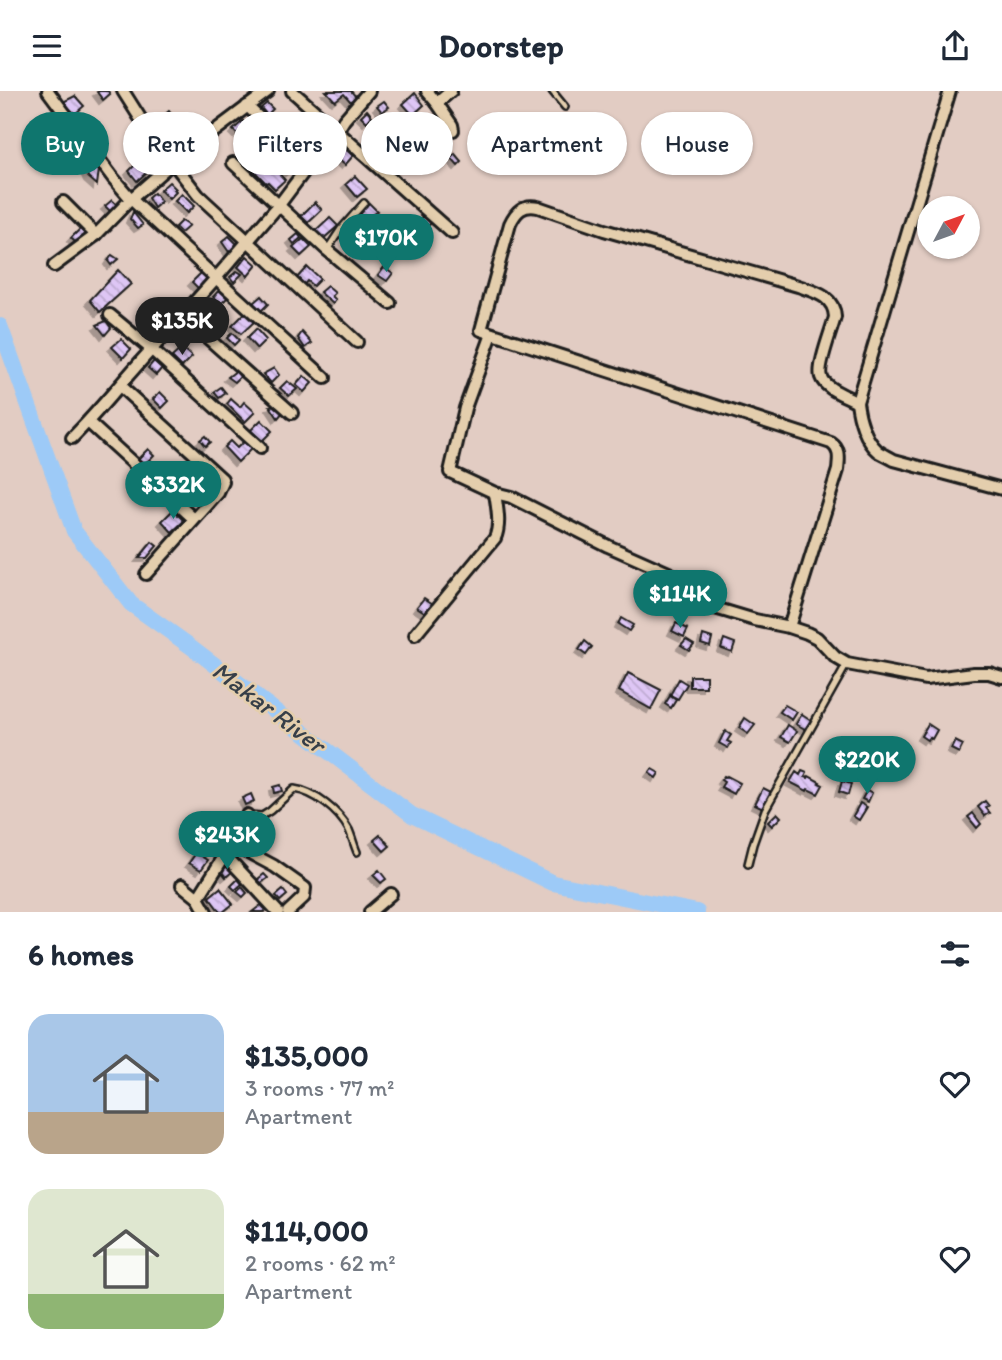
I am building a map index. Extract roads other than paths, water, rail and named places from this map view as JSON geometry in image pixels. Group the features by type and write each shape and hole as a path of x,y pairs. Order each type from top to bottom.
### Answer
{"street":[{"path":"48,91 131,199 325,378"},
{"path":"122,91 136,112"},
{"path":"219,127 268,91"},
{"path":"292,91 316,112"},
{"path":"347,116 369,91"},
{"path":"426,91 443,112"},
{"path":"437,103 451,91"},
{"path":"950,91 858,402 859,418 871,443 878,451 894,460 1002,489"},
{"path":"247,106 253,112"},
{"path":"347,140 452,233"},
{"path":"54,266 96,235 158,175"},
{"path":"182,175 198,195 357,342"},
{"path":"246,175 327,250 390,303"},
{"path":"72,438 248,242 302,175"},
{"path":"63,202 96,235"},
{"path":"789,627 838,470 839,453 831,443 481,330 514,214 529,205 823,295 835,309 835,317 821,367 821,377 827,385 858,402"},
{"path":"110,315 260,448"},
{"path":"183,316 292,413"},
{"path":"492,334 465,408 450,472 495,493 511,497 680,579 687,583 695,597 705,605 807,632 847,664 926,679 974,673 989,673 1002,677"},
{"path":"120,386 222,479 218,493 146,573"},
{"path":"89,422 194,519"},
{"path":"415,635 495,538 499,523 495,493"},
{"path":"198,898 247,815"},
{"path":"231,843 274,866 304,888 304,897 288,912"},
{"path":"225,855 278,912"},
{"path":"182,885 198,898 206,912"},
{"path":"370,912 391,894"}],"lane":[{"path":"552,91 565,107"},
{"path":"327,250 364,203"},
{"path":"748,864 765,810 847,664"},
{"path":"247,815 262,816 294,789 302,790 326,803 340,818 348,829 357,852"}],"waterway":[{"name":"Makar River","path":"0,326 74,531 131,604 412,815 553,883 697,912"}]}
